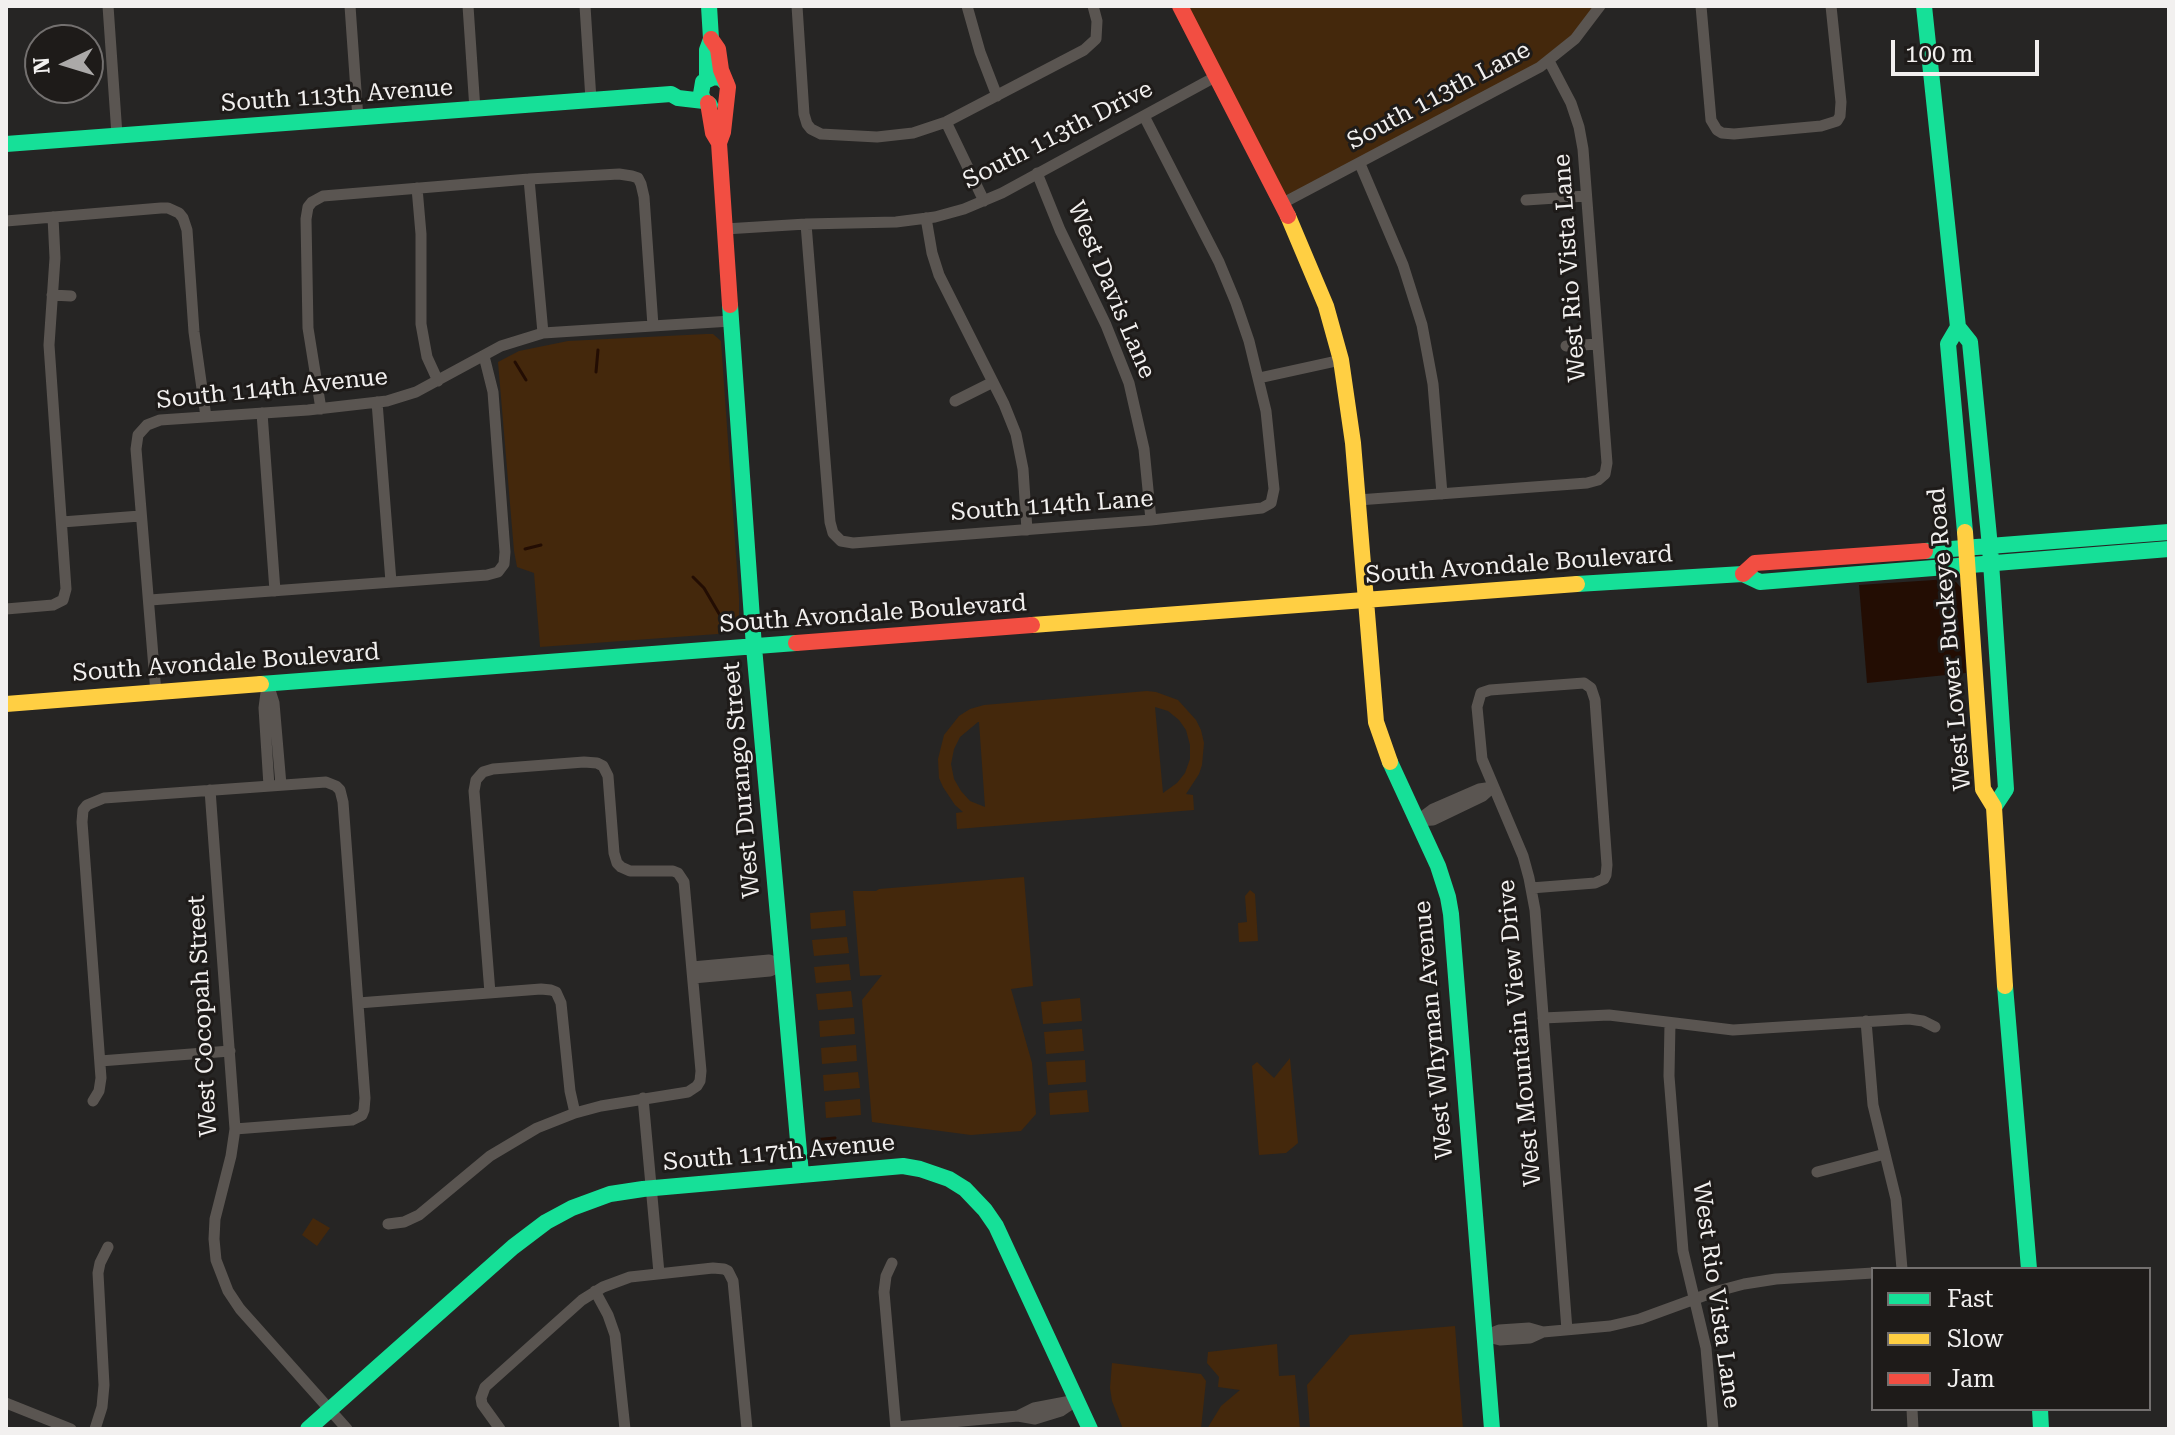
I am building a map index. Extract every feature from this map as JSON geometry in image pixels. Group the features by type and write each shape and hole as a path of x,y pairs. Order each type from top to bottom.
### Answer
{"street":[{"path":"108,6 117,135"},
{"path":"350,6 358,119"},
{"path":"468,6 475,110"},
{"path":"585,6 591,100"},
{"path":"797,6 804,114 811,129 828,134 877,137 913,133 946,122 1084,50 1096,39 1097,21 1093,6"},
{"path":"967,6 997,96"},
{"name":"West Whyman Avenue","path":"1180,6 1283,203 1318,283 1341,360 1351,422 1376,722 1387,755 1443,881 1451,914 1492,1429"},
{"name":"South 113th Lane","path":"1283,203 1529,74 1575,39 1600,6"},
{"path":"1701,6 1710,115 1717,130 1734,134 1821,126 1837,121 1841,102 1831,6"},
{"name":"West Lower Buckeye Road","path":"1924,6 1958,327 1948,344 1983,789 1994,807 2002,945 2029,1267"},
{"path":"709,10 711,39 705,80 700,90 717,107"},
{"path":"711,39 718,49 717,107"},
{"name":"West Rio Vista Lane","path":"1442,494 1587,483 1603,478 1607,463 1583,149 1567,92 1549,61"},
{"path":"705,80 717,77 717,107"},
{"name":"South 113th Drive","path":"725,229 885,223 964,209 1215,77"},
{"name":"South 113th Avenue","path":"6,144 671,94 705,80"},
{"name":"South 113th Avenue","path":"671,94 717,107"},
{"name":"West Durango Street","path":"717,107 723,132 719,143 754,647 801,1174"},
{"path":"1144,116 1224,272 1259,378 1341,360"},
{"path":"946,122 984,201"},
{"path":"1358,500 1442,494 1433,384 1422,325 1403,265 1360,164"},
{"name":"West Davis Lane","path":"1037,173 1060,230 1112,338 1129,383 1144,449 1151,520"},
{"path":"321,409 307,317 306,213 312,202 330,195 619,174 638,178 644,197 653,326"},
{"path":"529,179 543,333"},
{"path":"417,188 421,234 421,324 427,357 438,381"},
{"path":"1526,200 1586,196"},
{"path":"6,221 161,208 179,213 187,230 194,332 206,417"},
{"path":"6,609 48,606 63,600 66,584 49,345 55,258 53,217"},
{"path":"926,218 939,275 1008,413 1019,445 1027,530"},
{"name":"South 114th Lane","path":"806,224 830,522 836,538 841,541 853,543 1027,530 1257,509 1271,503 1274,489 1259,378"},
{"path":"52,295 71,296"},
{"name":"South 114th Avenue","path":"140,516 136,442 141,429 153,422 377,402 405,395 512,342 543,333 731,321"},
{"path":"1958,327 1970,342 1990,555 2006,789 1994,807"},
{"path":"1566,346 1598,344"},
{"path":"150,600 498,572 502,569 505,552 494,403 484,356"},
{"path":"955,401 993,382"},
{"path":"377,402 391,582"},
{"path":"262,413 275,591"},
{"path":"62,522 140,516 156,693"},
{"name":"South Avondale Boulevard","path":"6,704 1649,578 1743,574 1755,563 1967,557 2169,532"},
{"path":"1990,555 2169,549"},
{"name":"West Mountain View Drive","path":"1531,888 1590,884 1604,879 1607,865 1595,700 1588,684 1574,682 1495,688 1481,693 1477,702 1482,759 1519,844 1536,919 1567,1330"},
{"path":"268,684 274,703 275,785"},
{"path":"388,1224 404,1222 419,1215 474,1168 537,1128 615,1102 684,1093 697,1086 701,1071 685,887 678,873 663,869 630,871 621,867 614,853 609,782 606,770 597,763 493,769 479,775 474,791 490,993"},
{"path":"93,1101 100,1085 100,1061 83,810 104,798 326,782 340,790 343,802 365,1098 362,1115 346,1121 235,1129"},
{"path":"1417,821 1433,820 1483,796 1493,787"},
{"name":"West Cocopah Street","path":"210,790 235,1129 214,1229 214,1249 228,1291 240,1309 347,1429"},
{"path":"692,972 770,971 782,965"},
{"path":"358,1003 546,988 556,992 562,1008 575,1113"},
{"path":"1543,1018 1609,1015 1733,1030 1916,1019 1935,1027"},
{"path":"1866,1021 1873,1105 1896,1199 1902,1267"},
{"name":"West Rio Vista Lane","path":"1670,1023 1669,1062 1682,1240 1706,1348 1713,1429"},
{"path":"100,1061 230,1051"},
{"path":"643,1098 659,1273"},
{"path":"1817,1172 1885,1154"},
{"name":"South 117th Avenue","path":"308,1429 523,1238 585,1202 610,1194 652,1188 903,1166 940,1175 965,1189 985,1210 996,1226 1090,1429"},
{"path":"95,1429 102,1407 104,1385 98,1273 108,1247"},
{"path":"892,1263 884,1292 896,1428 1018,1416 1034,1408 1077,1400"},
{"path":"500,1429 485,1410 481,1398 488,1383 576,1305 595,1291 630,1277 713,1268 728,1271 734,1287 747,1429"},
{"path":"1484,1336 1500,1340 1530,1338 1543,1332 1620,1324 1755,1282 1871,1273"},
{"path":"595,1291 615,1335 625,1429"},
{"path":"6,1403 71,1429"},
{"path":"1018,1416 1019,1429"}],"shaded area":[{"path":"1180,6 1600,6 1558,55 1283,203"},
{"path":"713,334 721,341 739,627 731,633 540,647 534,573 517,567 514,551 498,362 519,351 568,341"},
{"path":"1949,579 1963,590 1966,673 1867,683 1859,585"},
{"path":"1147,691 1178,700 1196,720 1204,743 1199,774 1186,794 1193,795 1194,810 957,829 956,813 963,812 943,787 938,759 944,735 959,716 984,705","holes":["1155,707 1168,711 1179,720 1190,745 1190,759 1185,773 1163,793","979,722 985,807 970,801 961,791 951,764 960,737"]},
{"path":"1024,877 1033,986 1011,989 1032,1063 1036,1114 1021,1131 971,1135 872,1122 862,1000 882,975 860,976 853,891"},
{"path":"1250,890 1255,894 1258,941 1239,942 1238,923 1247,922 1245,896"},
{"path":"845,910 846,926 811,929 810,913"},
{"path":"847,937 849,953 814,956 812,940"},
{"path":"849,964 851,980 816,983 814,967"},
{"path":"851,991 853,1007 818,1010 816,994"},
{"path":"1080,998 1082,1021 1043,1024 1041,1002"},
{"path":"854,1018 855,1034 820,1037 819,1021"},
{"path":"1082,1029 1084,1051 1046,1054 1044,1032"},
{"path":"856,1045 857,1061 822,1064 821,1048"},
{"path":"1290,1058 1298,1143 1286,1153 1259,1155 1252,1066 1257,1062 1274,1078"},
{"path":"1085,1060 1086,1082 1048,1085 1046,1062"},
{"path":"858,1072 860,1088 824,1091 823,1075"},
{"path":"1087,1090 1089,1112 1050,1115 1049,1093"},
{"path":"860,1099 861,1115 826,1118 825,1102"},
{"path":"313,1218 330,1228 317,1246 302,1235"},
{"path":"1455,1326 1463,1429 1310,1429 1307,1385 1350,1335"},
{"path":"1277,1344 1279,1376 1295,1375 1300,1429 1207,1429 1221,1406 1240,1390 1218,1387 1219,1377 1207,1363 1208,1352"},
{"path":"1112,1363 1201,1374 1206,1381 1201,1429 1123,1429 1112,1401"}],"waterway":[{"path":"596,372 598,350"},
{"path":"515,362 526,380"},
{"path":"525,549 541,545"},
{"path":"693,577 704,588 721,617 721,629"},
{"path":"813,1140 835,1138"}],"traffic: fast":[{"path":"707,79 707,50 711,39 709,6"},
{"path":"1924,6 1958,327 1948,344 1965,532"},
{"path":"710,105 701,94 703,82 714,77 726,83"},
{"path":"6,144 671,94 678,98 704,101"},
{"path":"730,305 754,647 801,1174"},
{"path":"1958,327 1970,342 1990,547 2006,789 1994,807"},
{"path":"1925,551 2169,532"},
{"path":"1577,584 1743,574 1760,582 2169,549"},
{"path":"261,684 796,643"},
{"path":"1390,762 1438,866 1451,914 1492,1429"},
{"path":"2005,986 2029,1267"},
{"path":"308,1429 513,1247 546,1222 572,1208 610,1194 643,1189 903,1166 949,1179 965,1189 985,1210 996,1226 1090,1429"},
{"path":"2040,1411 2041,1429"}],"traffic: slow":[{"path":"1288,216 1326,306 1341,360 1353,443 1376,722 1390,762"},
{"path":"1965,532 1983,789 1994,807 2005,986"},
{"path":"1032,625 1577,584"},
{"path":"6,704 261,684"}],"traffic: jam":[{"path":"1180,6 1288,216"},
{"path":"711,39 718,49 721,70 728,87 719,143"},
{"path":"708,103 713,133 719,143 730,305"},
{"path":"1743,574 1755,563 1925,551"},
{"path":"796,643 1032,625"}]}
